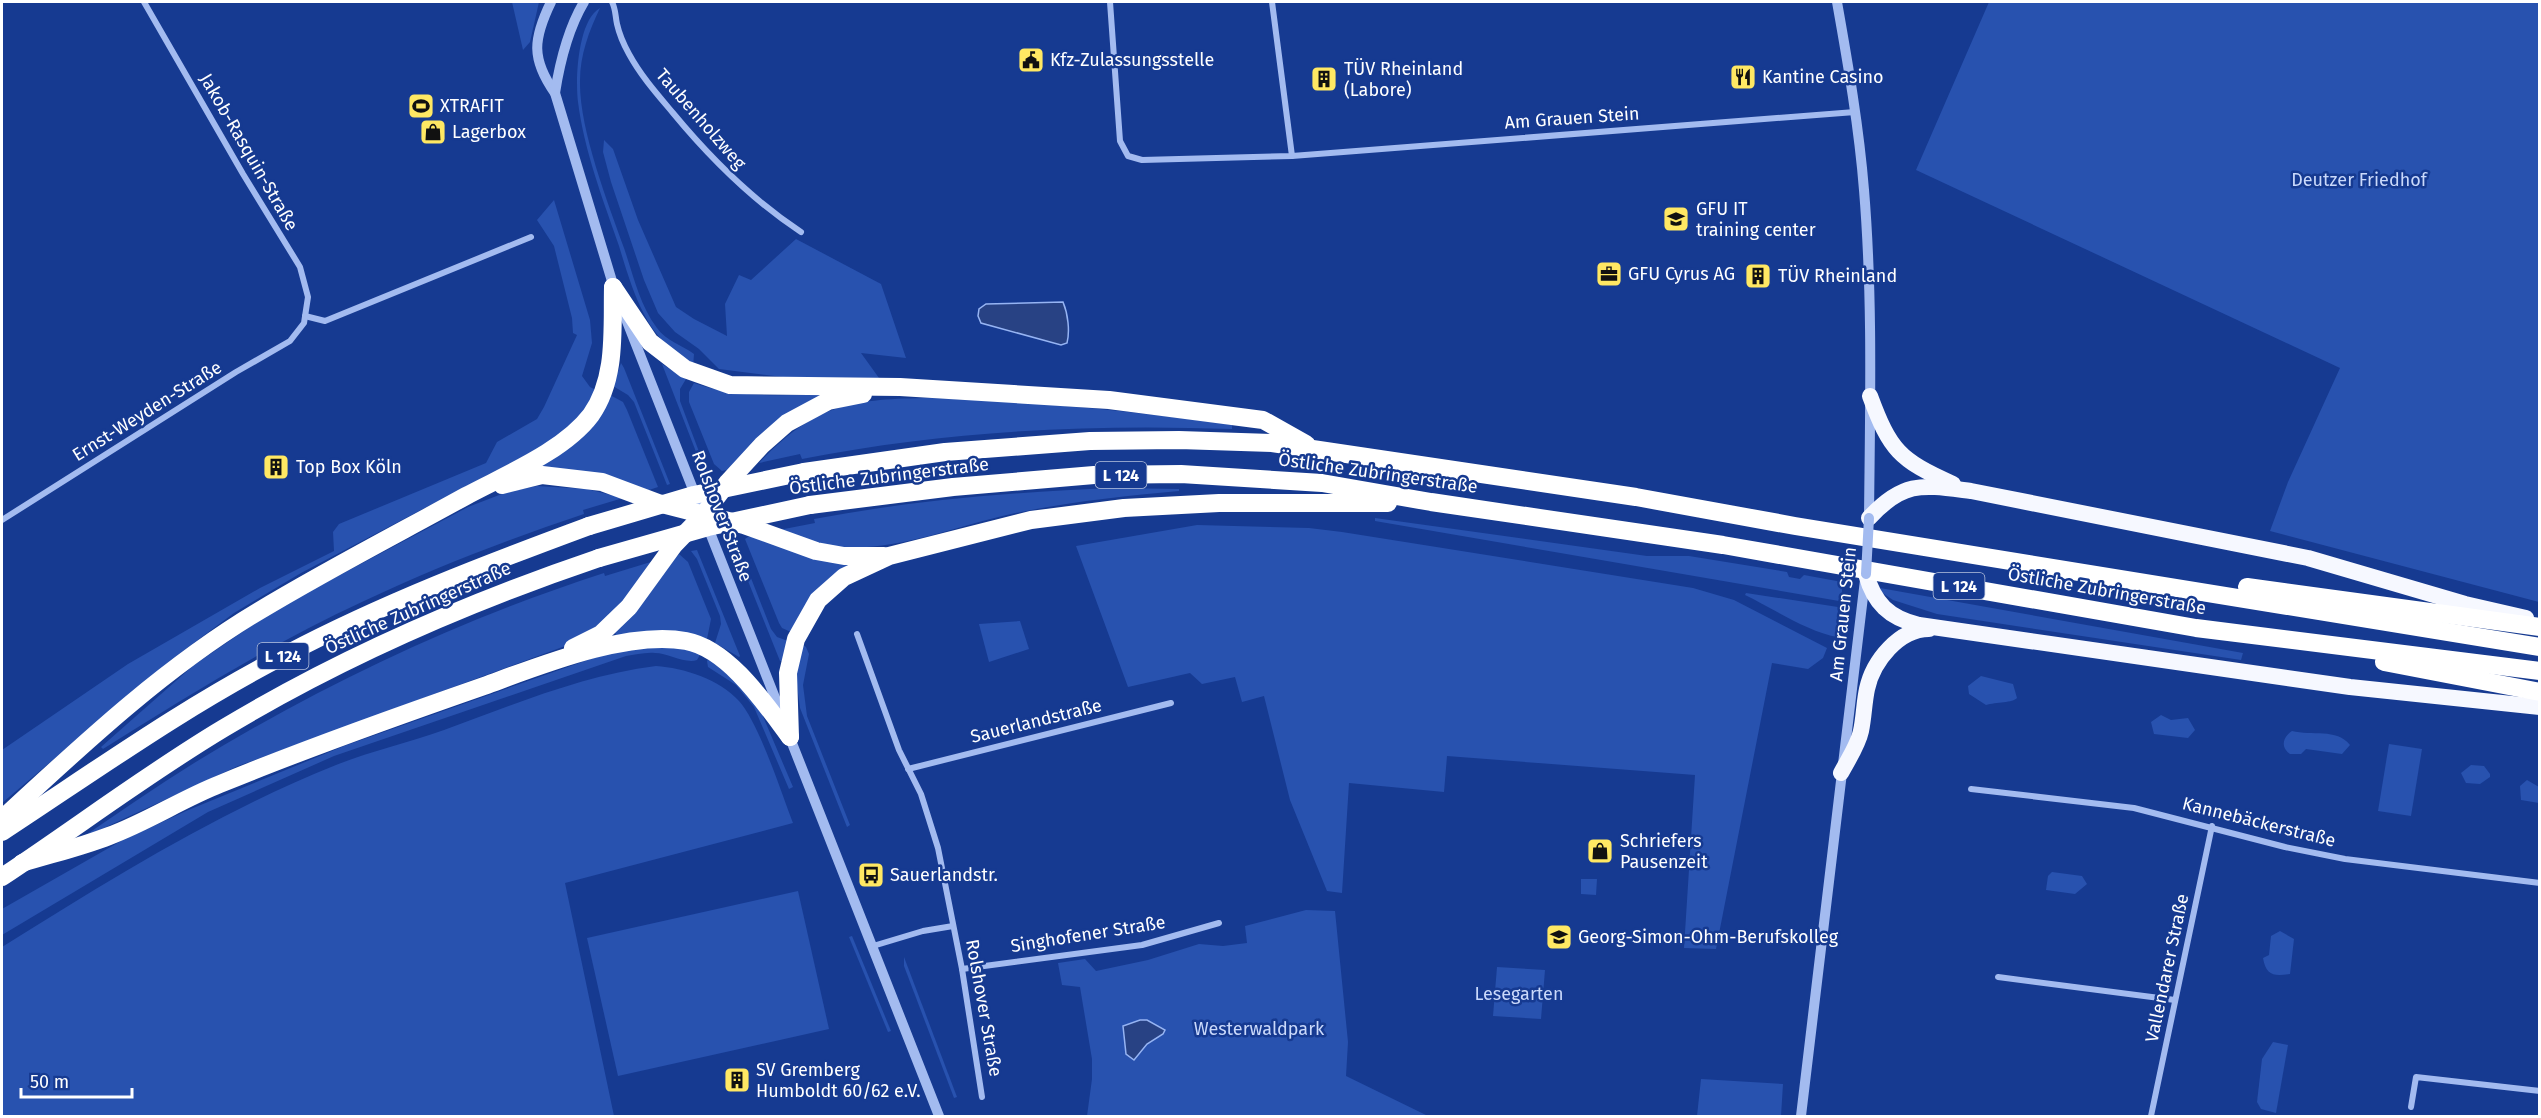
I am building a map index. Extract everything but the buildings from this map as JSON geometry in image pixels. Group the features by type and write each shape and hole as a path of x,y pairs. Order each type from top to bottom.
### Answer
{"highway":[{"path":"613,287 650,342 685,369 730,385 900,387 1109,400 1263,420 1316,449"},
{"path":"2,819 115,718 184,663 258,612 552,448 575,432 590,416 605,389 610,366 613,287"},
{"path":"539,666 601,634 629,608 674,545 704,514 733,476 787,423 828,401 900,387"},
{"path":"1870,396 1883,432 1899,454 1942,479 1971,491"},
{"name":"Östliche Zubringerstraße","path":"2,832 150,735 286,654 397,601 496,560 589,526 694,495 804,472 945,452 1090,441 1261,443 1316,449 1636,497 1795,526 2540,646"},
{"name":"Östliche Zubringerstraße","path":"2,877 224,727 300,685 430,622 512,588 599,558 708,527 810,505 953,487 1094,475 1181,474 1322,483 1431,502 1723,545 2196,628 2540,670"},
{"path":"463,498 502,484 542,475 602,483 658,503 744,525 816,551 844,556 889,556"},
{"path":"1869,518 1896,493 1911,489 1935,486 1971,491 2307,558 2465,604 2540,621"},
{"path":"790,737 788,673 796,639 818,600 844,577 889,556 1030,520 1124,508 1219,503 1431,502"},
{"path":"1866,574 1872,594 1886,611 1903,621 2350,687 2540,707"},
{"path":"2113,577 2209,581 2540,627"},
{"name":"L 124","path":"2196,628 2540,692"},
{"path":"1841,773 1860,734 1867,688 1873,670 1893,644 1922,629 1950,629"},
{"path":"22,863 110,836 228,780 344,735 539,666 589,651 653,638 687,641 714,653 753,687 790,737"}],"street":[{"name":"Jakob-Rasquin-Straße","path":"144,2 243,174 300,267 308,297 304,320"},
{"name":"Rolshover Straße","path":"551,2 539,37 537,57 542,74 555,93 613,287 939,1116"},
{"name":"Rolshover Straße","path":"555,93 559,70 574,19 584,2"},
{"name":"Taubenholzweg","path":"612,2 616,10 617,25 628,52 647,82 704,150 739,186 801,232"},
{"name":"Am Grauen Stein","path":"1110,2 1120,141 1128,156 1154,161 1292,156 1855,112"},
{"path":"1272,2 1292,156"},
{"name":"Am Grauen Stein","path":"1801,1116 1866,574 1869,518 1870,396 1864,190 1855,112 1837,2"},
{"path":"304,320 325,321 531,237"},
{"name":"Ernst-Weyden-Straße","path":"2,520 236,372 290,341 304,320"},
{"name":"Rolshover Straße","path":"857,634 899,750 921,794 938,848 962,969 982,1097"},
{"name":"Sauerlandstraße","path":"909,769 1171,703"},
{"name":"Kannebäckerstraße","path":"1971,789 2134,808 2212,826 2285,847 2346,859 2540,883"},
{"name":"Vallendarer Straße","path":"2151,1116 2212,826"},
{"name":"Singhofener Straße","path":"962,969 1142,945 1219,923"},
{"name":"Rolshover Straße","path":"873,946 923,931 952,926"},
{"path":"1998,977 2175,1000"},
{"path":"2411,1107 2416,1077 2540,1091"}],"green space":[{"path":"512,2 539,2 530,42 523,50"},
{"name":"Deutzer Friedhof","path":"1989,2 2539,2 2539,602 2270,531 2288,482 2340,368 1916,170"},
{"path":"600,8 586,43 580,71 581,100 589,143 646,310 669,340 694,354 693,367 659,337 640,306 589,157 578,102 578,65 587,25"},
{"path":"604,140 613,149 638,220 676,307 727,336 725,304 739,275 751,280 796,239 881,284 906,358 861,353 879,378 783,377 719,369 699,349 675,332 658,313 644,280 611,182 603,152"},
{"path":"554,200 590,320 592,343 582,376 590,387 596,390 585,411 556,439 301,573 234,613 171,660 2,803 2,750 128,664 260,588 334,551 333,532 339,524 486,463 497,442 537,419 577,335 573,333 572,318 554,246 537,220"},
{"path":"621,363 670,484 667,485 634,402 628,395 613,386"},
{"path":"662,364 686,379 680,389 680,401 704,465 710,474 705,475"},
{"path":"694,383 745,394 832,394 735,468 722,471 714,464 689,402 689,392"},
{"path":"610,395 623,402 658,487 646,491 528,472"},
{"path":"931,398 1044,404 1119,411 1232,425 1232,429 1124,428 1016,432 909,442 802,459 800,454 759,463 799,428 837,408 879,400"},
{"path":"537,486 587,489 623,498 583,510 584,514 473,554 330,617 264,652 103,749 101,747 194,665 276,609 468,507 507,492"},
{"path":"1115,488 1179,489 1179,491 1095,500 1032,510 884,545 833,546 779,530 815,523 814,519 927,502"},
{"path":"1375,518 1647,556 1689,556 1787,572 1789,577 1800,579 1804,575 1842,582 1842,594 1839,601 1375,521"},
{"path":"1197,525 1309,528 1342,532 1693,588 1734,600 1827,648 1823,658 1808,669 1772,663 1716,949 1684,948 1695,775 1447,756 1444,792 1349,783 1342,893 1327,891 1290,800 1264,696 1242,702 1235,677 1202,684 1190,673 1128,687 1076,546"},
{"path":"748,537 855,563 809,599 791,632 782,628 779,623 745,539"},
{"path":"736,540 771,629 777,637 788,641 783,661 780,661 732,541"},
{"path":"697,550 739,657 715,643 721,624 720,616 697,559 691,551"},
{"path":"679,554 688,562 711,619 707,639 661,632 640,632 616,636 615,632"},
{"path":"654,561 631,593 600,625 568,645 238,766 80,839 205,756 362,671 410,648 506,608 604,573 605,576"},
{"path":"1880,588 2243,653 2241,660 1937,614 1893,600 1881,592"},
{"path":"1746,593 1838,607 1837,637 1802,625 1745,595"},
{"path":"1020,621 1029,649 989,662 979,624"},
{"path":"802,644 809,654 803,685 807,716 850,825 847,827 800,708 796,678"},
{"path":"671,645 701,653 697,660 692,661 655,653 626,656 334,756 208,812 2,935 2,909 121,841 186,811 344,746 599,656 633,647"},
{"path":"710,657 720,663 759,707 793,787 789,789 754,707 736,685 708,667 707,661"},
{"path":"656,666 678,669 700,676 722,687 739,701 747,711 762,741 793,823 565,883 614,1116 2,1116 2,947 165,849 292,784 349,760 430,735 548,692 602,676"},
{"path":"1981,676 2013,684 2017,698 2012,701 1986,705 1969,694 1968,686"},
{"path":"2161,715 2171,720 2188,718 2195,730 2188,738 2154,734 2151,722"},
{"path":"2292,731 2331,734 2345,740 2350,745 2342,754 2306,749 2301,754 2290,754 2284,742 2286,736"},
{"path":"2389,744 2422,749 2411,816 2378,811"},
{"path":"2471,765 2484,766 2490,777 2480,784 2466,783 2461,773"},
{"path":"2527,780 2539,787 2539,803 2521,800 2520,786"},
{"path":"2052,872 2082,876 2087,884 2075,894 2046,890 2048,876"},
{"path":"1581,879 1597,879 1596,895 1581,894"},
{"path":"798,891 829,1029 618,1076 587,938"},
{"name":"Westerwaldpark","path":"1306,910 1335,911 1348,1042 1346,1076 1428,1116 1087,1116 1092,1059 1080,987 1062,985 1058,963 1085,959 1096,971 1148,960 1199,944 1223,946 1247,943 1245,926"},
{"path":"2280,931 2294,939 2290,974 2272,974 2264,964 2263,958 2269,955 2271,936"},
{"path":"852,936 891,1031 888,1032 849,937"},
{"path":"904,957 957,1097 954,1098 904,966"},
{"name":"Lesegarten","path":"1497,967 1545,970 1541,1019 1493,1016"},
{"path":"2273,1042 2288,1045 2276,1113 2261,1109 2257,1102 2262,1059"},
{"path":"1701,1079 1783,1084 1781,1116 1697,1116"}],"shaded area":[{"path":"1063,302 1068,333 1067,343 1061,345 981,323 978,316 979,309 986,304"},
{"path":"1147,1020 1165,1030 1163,1034 1147,1044 1134,1060 1126,1054 1123,1026"}],"place":[{"name":"Kfz-Zulassungsstelle","path":"1031,60"},
{"name":"Kantine Casino","path":"1743,77"},
{"name":"TÜV Rheinland (Labore)","path":"1324,79"},
{"name":"XTRAFIT","path":"421,106"},
{"name":"Lagerbox","path":"433,132"},
{"name":"GFU IT training center","path":"1676,219"},
{"name":"GFU Cyrus AG","path":"1609,274"},
{"name":"TÜV Rheinland","path":"1758,276"},
{"name":"Top Box Köln","path":"276,467"},
{"name":"Schriefers Pausenzeit","path":"1600,851"},
{"name":"Sauerlandstr.","path":"871,875"},
{"name":"Georg-Simon-Ohm-Berufskolleg","path":"1559,937"},
{"name":"SV Gremberg Humboldt 60/62 e.V.","path":"737,1080"}]}
